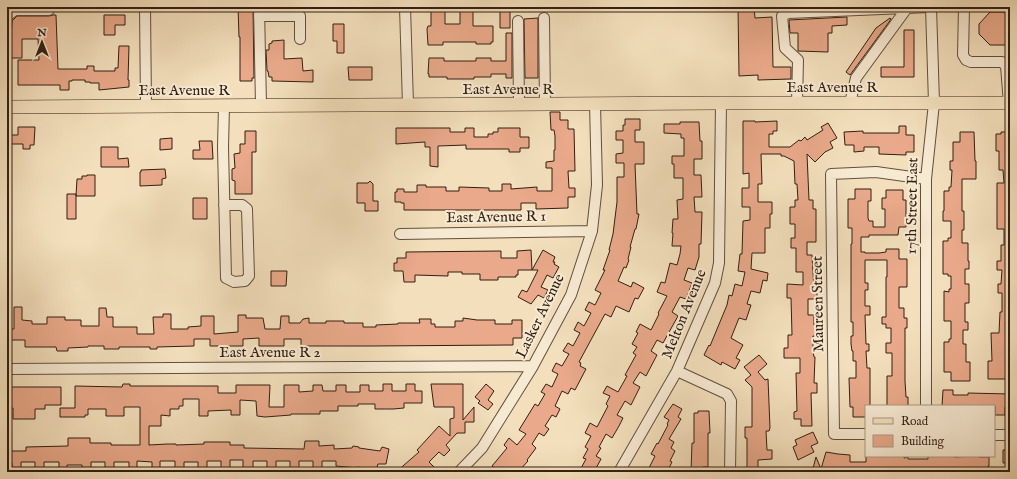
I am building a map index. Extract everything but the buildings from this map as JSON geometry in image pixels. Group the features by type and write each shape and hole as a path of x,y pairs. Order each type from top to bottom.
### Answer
{"main road":[{"name":"East Avenue R","path":"7,107 721,103 1009,104"}],"street":[{"path":"145,7 146,106"},
{"path":"406,7 408,105"},
{"path":"797,103 798,60 785,48 782,16 788,13 930,7"},
{"name":"17th Street East","path":"926,405 926,179 934,103 930,7"},
{"path":"964,7 963,55 966,60 971,62 1002,62 1006,66 1009,104"},
{"path":"850,103 856,78 907,8"},
{"path":"7,16 15,10 49,10"},
{"path":"261,106 259,12 300,16 300,39"},
{"path":"544,18 545,105"},
{"path":"518,21 519,105"},
{"name":"Melton Avenue","path":"619,472 677,371 715,283 719,263 721,103"},
{"name":"Lasker Avenue","path":"459,472 482,448 533,366 571,295 592,231 597,185 595,104"},
{"path":"224,106 223,147 224,205 226,278 234,282 245,281 249,276 247,209 242,205 224,205"},
{"name":"Maureen Street","path":"865,434 834,434 831,174 876,172 926,179"},
{"name":"East Avenue R 1","path":"400,234 592,231"},
{"name":"East Avenue R 2","path":"7,369 533,366"},
{"path":"677,371 727,394 731,401 730,472"},
{"path":"995,435 1010,435"}]}
